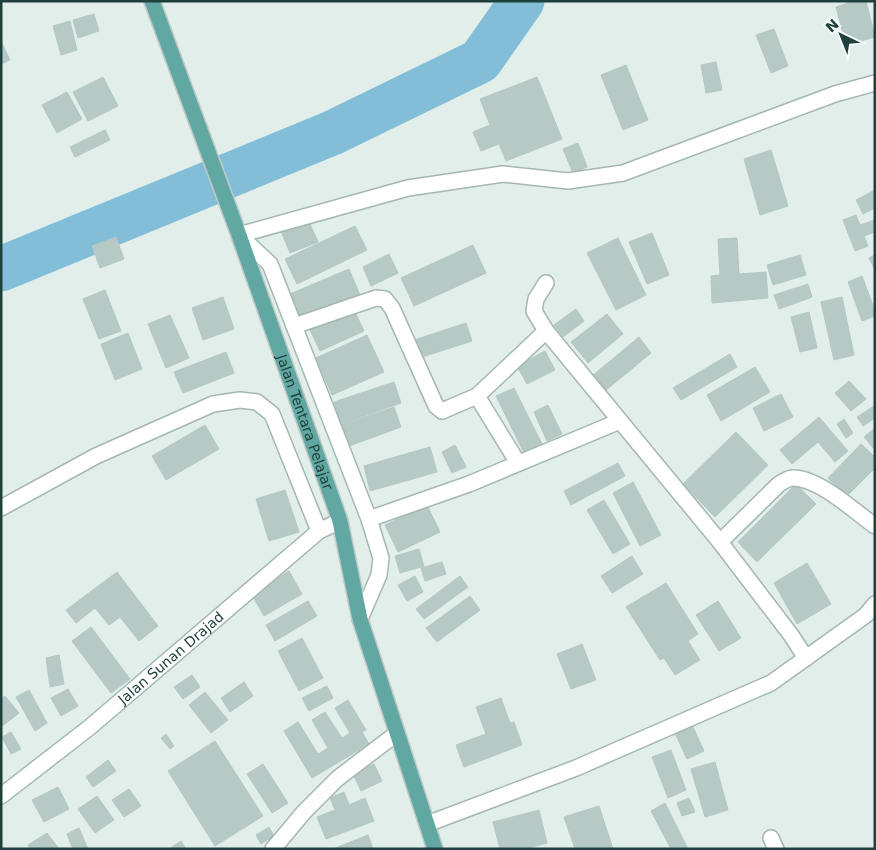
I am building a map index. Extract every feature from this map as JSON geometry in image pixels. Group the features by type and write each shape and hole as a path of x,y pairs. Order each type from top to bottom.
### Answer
{"main road":[{"name":"Jalan Tentara Pelajar","path":"152,1 340,521 360,618 396,734 435,849"}],"street":[{"path":"236,230 408,188 503,174 568,181 622,173 835,94 875,83"},
{"path":"236,230 270,264 369,520 381,558 379,576 360,618"},
{"path":"546,283 536,299 534,311 546,331 720,542 782,622 806,658"},
{"path":"294,326 376,298 385,299 392,308 436,406 442,411 477,396 546,331"},
{"path":"477,396 518,463"},
{"path":"1,508 96,456 213,404 240,400 257,402 272,414 319,531"},
{"path":"369,520 469,484 620,421"},
{"path":"720,542 778,485 789,478 805,479 827,491 875,526"},
{"name":"Jalan Sunan Drajad","path":"1,796 90,726 319,531 340,521"},
{"path":"427,824 576,768 771,683 872,615"},
{"path":"273,849 304,812 338,778 396,734"}],"building":[{"path":"854,1 866,1 875,37 846,45 836,7"},
{"path":"94,14 99,31 78,38 73,20"},
{"path":"70,21 77,50 61,55 53,26"},
{"path":"774,29 788,66 771,73 756,35"},
{"path":"1,41 10,60 1,64"},
{"path":"716,62 722,90 706,93 701,65"},
{"path":"626,65 648,120 623,130 601,75"},
{"path":"103,77 118,106 88,121 73,92"},
{"path":"537,77 562,139 506,161 499,144 481,151 473,132 490,125 480,99"},
{"path":"67,92 82,119 57,133 42,105"},
{"path":"105,130 110,140 75,157 70,147"},
{"path":"578,143 587,167 573,173 563,149"},
{"path":"771,150 788,206 760,215 744,159"},
{"path":"875,190 875,208 863,214 856,200"},
{"path":"856,215 860,225 875,220 875,232 864,236 868,246 855,251 843,220"},
{"path":"307,217 318,242 290,253 280,229"},
{"path":"355,226 367,250 297,284 285,259"},
{"path":"652,233 669,275 647,284 629,242"},
{"path":"116,237 124,259 100,268 92,246"},
{"path":"618,238 646,295 616,310 587,253"},
{"path":"737,238 739,274 766,272 768,298 712,303 711,276 720,275 718,239"},
{"path":"473,245 486,273 414,306 401,278"},
{"path":"389,254 398,273 371,286 363,267"},
{"path":"800,255 806,275 773,285 767,265"},
{"path":"875,255 875,270 869,258"},
{"path":"349,269 360,295 300,319 290,294"},
{"path":"862,276 875,311 875,316 862,321 848,282"},
{"path":"808,284 812,297 779,309 774,295"},
{"path":"105,290 121,331 99,339 83,299"},
{"path":"223,297 234,329 203,340 192,308"},
{"path":"842,297 854,355 834,360 821,302"},
{"path":"576,309 584,321 563,337 554,325"},
{"path":"354,310 364,331 320,351 310,330"},
{"path":"809,312 817,348 800,352 791,317"},
{"path":"607,314 623,334 588,363 571,342"},
{"path":"170,315 189,358 166,368 148,324"},
{"path":"466,323 472,341 416,359 411,341"},
{"path":"128,333 142,369 115,380 101,344"},
{"path":"367,335 384,372 332,395 316,358"},
{"path":"639,337 651,353 605,391 592,376"},
{"path":"545,351 555,370 527,384 517,366"},
{"path":"226,352 234,373 183,393 174,372"},
{"path":"730,354 737,367 681,400 673,388"},
{"path":"755,367 770,392 721,421 707,395"},
{"path":"849,381 866,399 851,411 835,393"},
{"path":"394,382 401,403 341,424 334,402"},
{"path":"514,388 544,448 526,457 496,396"},
{"path":"781,394 793,417 764,431 753,408"},
{"path":"548,405 562,434 547,441 534,412"},
{"path":"874,406 875,418 863,426 857,417"},
{"path":"394,407 401,427 349,446 341,425"},
{"path":"819,417 848,451 835,462 818,442 792,464 780,450"},
{"path":"844,419 853,433 846,438 837,424"},
{"path":"205,425 219,449 166,480 152,456"},
{"path":"875,428 875,450 864,437"},
{"path":"736,432 768,465 715,517 683,484"},
{"path":"861,444 875,457 875,468 846,497 828,478"},
{"path":"455,445 466,467 452,473 442,452"},
{"path":"430,447 437,472 370,491 364,466"},
{"path":"618,463 625,476 571,505 564,491"},
{"path":"633,482 661,535 640,546 613,493"},
{"path":"796,484 816,504 757,562 738,542"},
{"path":"285,490 299,532 269,541 256,499"},
{"path":"604,500 630,544 613,554 587,510"},
{"path":"427,505 440,532 398,552 385,525"},
{"path":"419,549 424,566 400,573 395,556"},
{"path":"632,556 643,574 612,593 601,576"},
{"path":"442,562 446,574 425,581 421,568"},
{"path":"807,563 831,604 797,624 774,583"},
{"path":"289,571 302,594 264,616 251,593"},
{"path":"117,572 158,626 139,641 120,617 109,625 95,608 76,623 66,610"},
{"path":"415,576 423,592 407,601 398,585"},
{"path":"460,576 468,587 424,619 416,609"},
{"path":"666,583 698,634 688,641 700,660 675,675 664,658 660,660 626,607"},
{"path":"470,596 480,610 437,642 426,628"},
{"path":"308,601 317,616 275,641 266,625"},
{"path":"718,601 741,638 719,651 696,615"},
{"path":"91,627 130,679 111,693 72,641"},
{"path":"302,638 323,678 299,691 278,651"},
{"path":"582,644 596,680 571,689 557,654"},
{"path":"59,655 64,684 50,687 46,658"},
{"path":"192,675 200,687 183,699 174,687"},
{"path":"244,682 253,696 230,712 221,698"},
{"path":"327,686 333,698 309,711 302,698"},
{"path":"68,689 78,706 61,716 51,698"},
{"path":"29,690 47,723 35,731 16,697"},
{"path":"205,692 228,720 211,733 189,705"},
{"path":"5,696 19,713 1,727 1,699"},
{"path":"501,698 510,723 514,722 522,745 464,767 456,745 486,734 476,707"},
{"path":"348,700 366,730 362,732 369,744 312,778 284,731 298,722 318,754 328,748 312,720 325,712 342,738 350,733 335,708"},
{"path":"692,725 704,751 687,759 675,733"},
{"path":"11,732 21,749 11,754 2,737"},
{"path":"166,734 174,746 170,749 161,738"},
{"path":"215,741 263,816 215,846 168,771"},
{"path":"671,750 686,790 668,798 652,757"},
{"path":"108,760 116,771 93,787 86,777"},
{"path":"715,762 728,810 705,817 691,769"},
{"path":"263,764 288,803 272,813 247,774"},
{"path":"374,764 382,781 361,791 353,774"},
{"path":"58,787 69,809 44,822 32,800"},
{"path":"129,789 141,806 124,817 112,800"},
{"path":"344,792 349,805 365,798 374,821 326,839 317,817 335,810 330,798"},
{"path":"97,796 114,820 95,833 78,809"},
{"path":"689,798 695,812 682,816 677,803"},
{"path":"665,803 688,849 671,849 651,811"},
{"path":"599,806 613,849 575,849 564,817"},
{"path":"539,810 547,843 524,849 500,849 493,822"},
{"path":"269,827 274,836 261,844 256,835"},
{"path":"79,828 88,849 73,849 67,834"},
{"path":"47,833 59,849 30,849 28,845"},
{"path":"368,835 373,849 333,849"},
{"path":"181,841 186,849 169,849"}],"waterway":[{"path":"1,269 332,133 480,61 522,1"}]}
